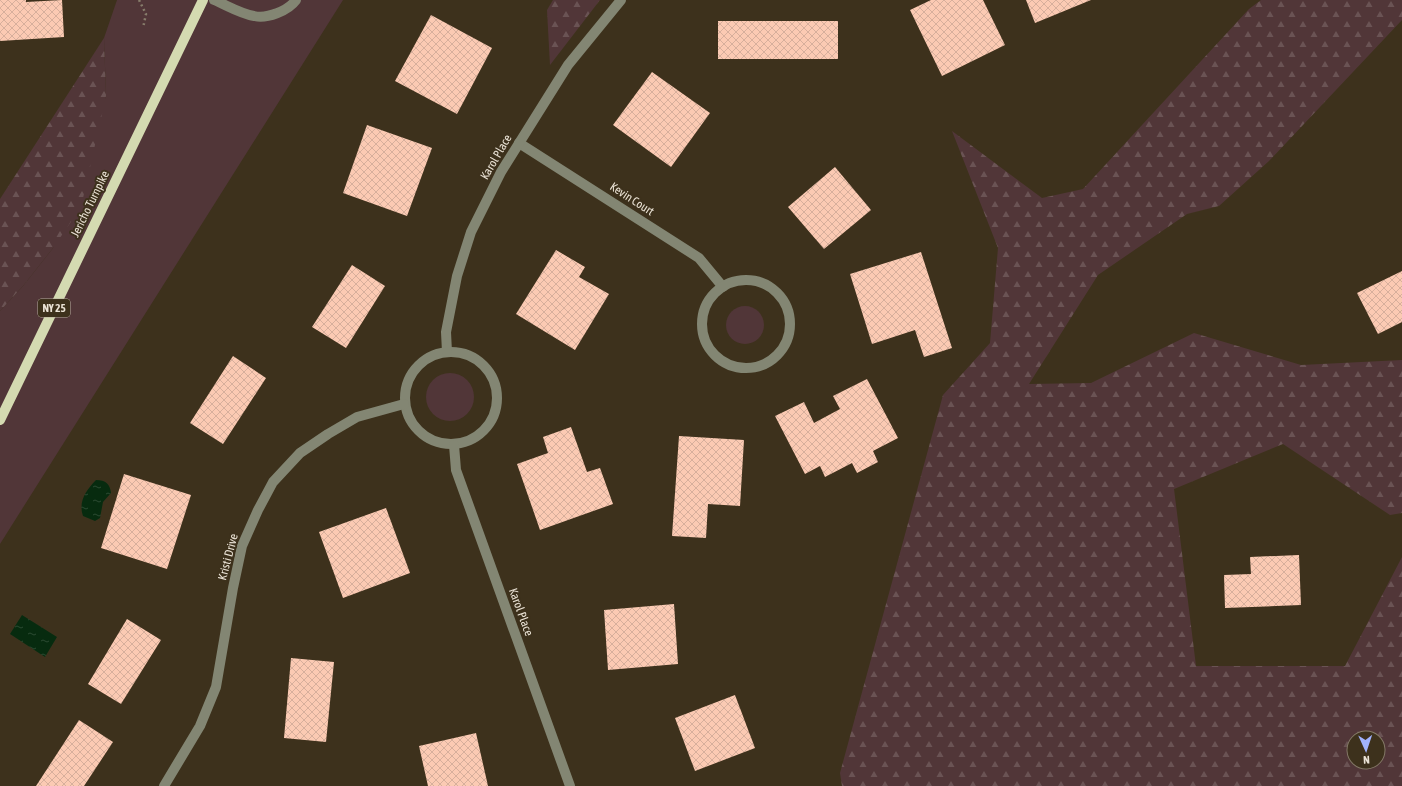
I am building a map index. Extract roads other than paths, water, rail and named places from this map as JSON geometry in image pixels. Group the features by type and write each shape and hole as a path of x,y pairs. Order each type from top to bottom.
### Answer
{"main road":[{"name":"Jericho Turnpike","path":"0,420 203,0"}],"street":[{"path":"214,0 254,17 274,14 292,5 296,0"},
{"name":"Karol Place","path":"447,352 446,332 457,276 471,232 501,172 568,65 621,0"},
{"name":"Kevin Court","path":"519,143 699,258 723,287"},
{"path":"752,280 767,285 779,294 787,307 791,321 789,336 782,350 772,360 760,366 732,366 720,360 711,350 704,337 702,323 705,309 712,296 723,287 737,281 752,280"},
{"path":"447,352 462,353 477,360 488,370 495,384 497,400 495,414 484,431 467,442 454,445 440,444 426,438 415,430 408,417 404,404 405,389 410,375 420,363 432,355 447,352"},
{"name":"Kristi Drive","path":"164,786 200,726 216,687 233,588 242,546 258,510 274,482 300,453 328,434 357,417 404,404"},
{"name":"Karol Place","path":"454,445 456,470 570,786"}],"water":[{"path":"96,480 107,483 110,487 111,493 103,502 100,518 95,521 83,516 82,501 86,492"},
{"path":"22,615 57,637 45,657 10,634"}]}
